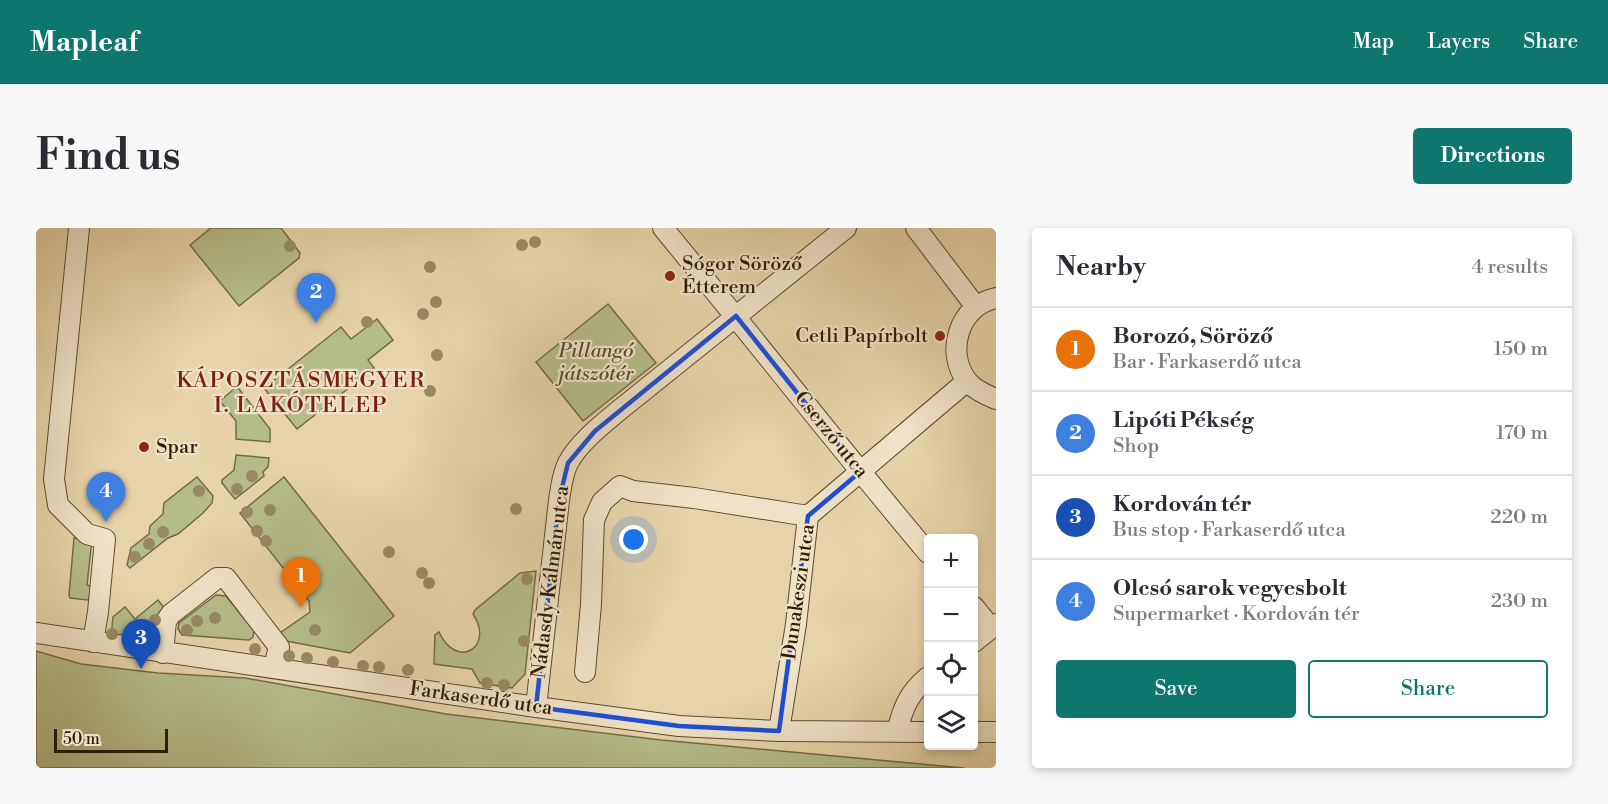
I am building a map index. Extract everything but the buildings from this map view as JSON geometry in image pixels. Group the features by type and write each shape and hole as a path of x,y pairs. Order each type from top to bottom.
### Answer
{"street":[{"path":"79,228 54,479 58,505 87,534 105,538 93,642"},
{"name":"Cserző utca","path":"663,228 924,548"},
{"name":"Nádasdy Kálmán utca","path":"536,707 560,492 568,463 595,430 846,228"},
{"path":"916,228 976,307"},
{"path":"996,298 976,307 964,319 957,334 956,351 959,367 967,381 980,392 996,399"},
{"name":"Dunakeszi utca","path":"779,731 796,624 808,516 967,381"},
{"path":"585,672 591,604 594,520 602,502 620,486 633,491 808,516"},
{"path":"163,653 166,621 171,614 216,578 221,577 226,578 279,647 274,668"},
{"path":"978,611 994,626 978,639"},
{"name":"Farkaserdő utca","path":"36,633 679,726 779,731 924,732"},
{"path":"897,732 901,713 915,688 924,680"},
{"path":"978,732 996,732"}],"highlighted area":[{"path":"736,316 860,472 808,516 779,731 679,726 536,707 559,500 568,463 595,431"}],"green space":[{"path":"211,228 281,228 300,253 299,258 239,306 190,245"},
{"name":"Pillangó játszótér","path":"608,304 656,363 583,421 536,362"},
{"path":"377,319 393,340 368,360 374,368 297,429 264,388 341,327 351,339"},
{"path":"235,388 239,389 270,429 270,442 236,439 236,421 220,401"},
{"path":"236,455 269,458 268,467 263,472 264,476 235,499 222,480 234,470"},
{"path":"197,477 213,496 212,503 178,534 168,538 130,568 127,565 131,548 149,534 150,526 163,514 164,503"},
{"path":"284,477 394,616 350,653 286,641 280,633 310,612 309,601 240,513"},
{"path":"74,538 92,539 87,585 93,587 88,600 70,598 69,595"},
{"path":"536,571 525,674 512,688 480,683 472,669 434,664 435,635 439,632 447,644 455,650 463,652 471,650 477,644 479,636 479,626 473,614 475,610 520,573"},
{"path":"216,595 226,596 254,631 253,637 249,640 182,635 178,629 179,623"},
{"path":"158,600 168,613 157,643 111,637 113,617 125,607 135,619"},
{"path":"36,651 81,664 158,673 245,678 446,714 661,740 964,768 36,768"}],"place":[{"name":"Sógor Söröző Étterem","path":"670,276"},
{"name":"Lipóti Pékség","path":"316,323"},
{"name":"Cetli Papírbolt","path":"940,336"},
{"name":"Spar","path":"144,447"},
{"name":"Olcsó sarok vegyesbolt","path":"106,522"},
{"name":"Borozó, Söröző","path":"301,607"},
{"name":"Kordován tér","path":"141,669"}],"district":[{"name":"KÁPOSZTÁSMEGYER I. LAKÓTELEP","path":"301,392"}]}
